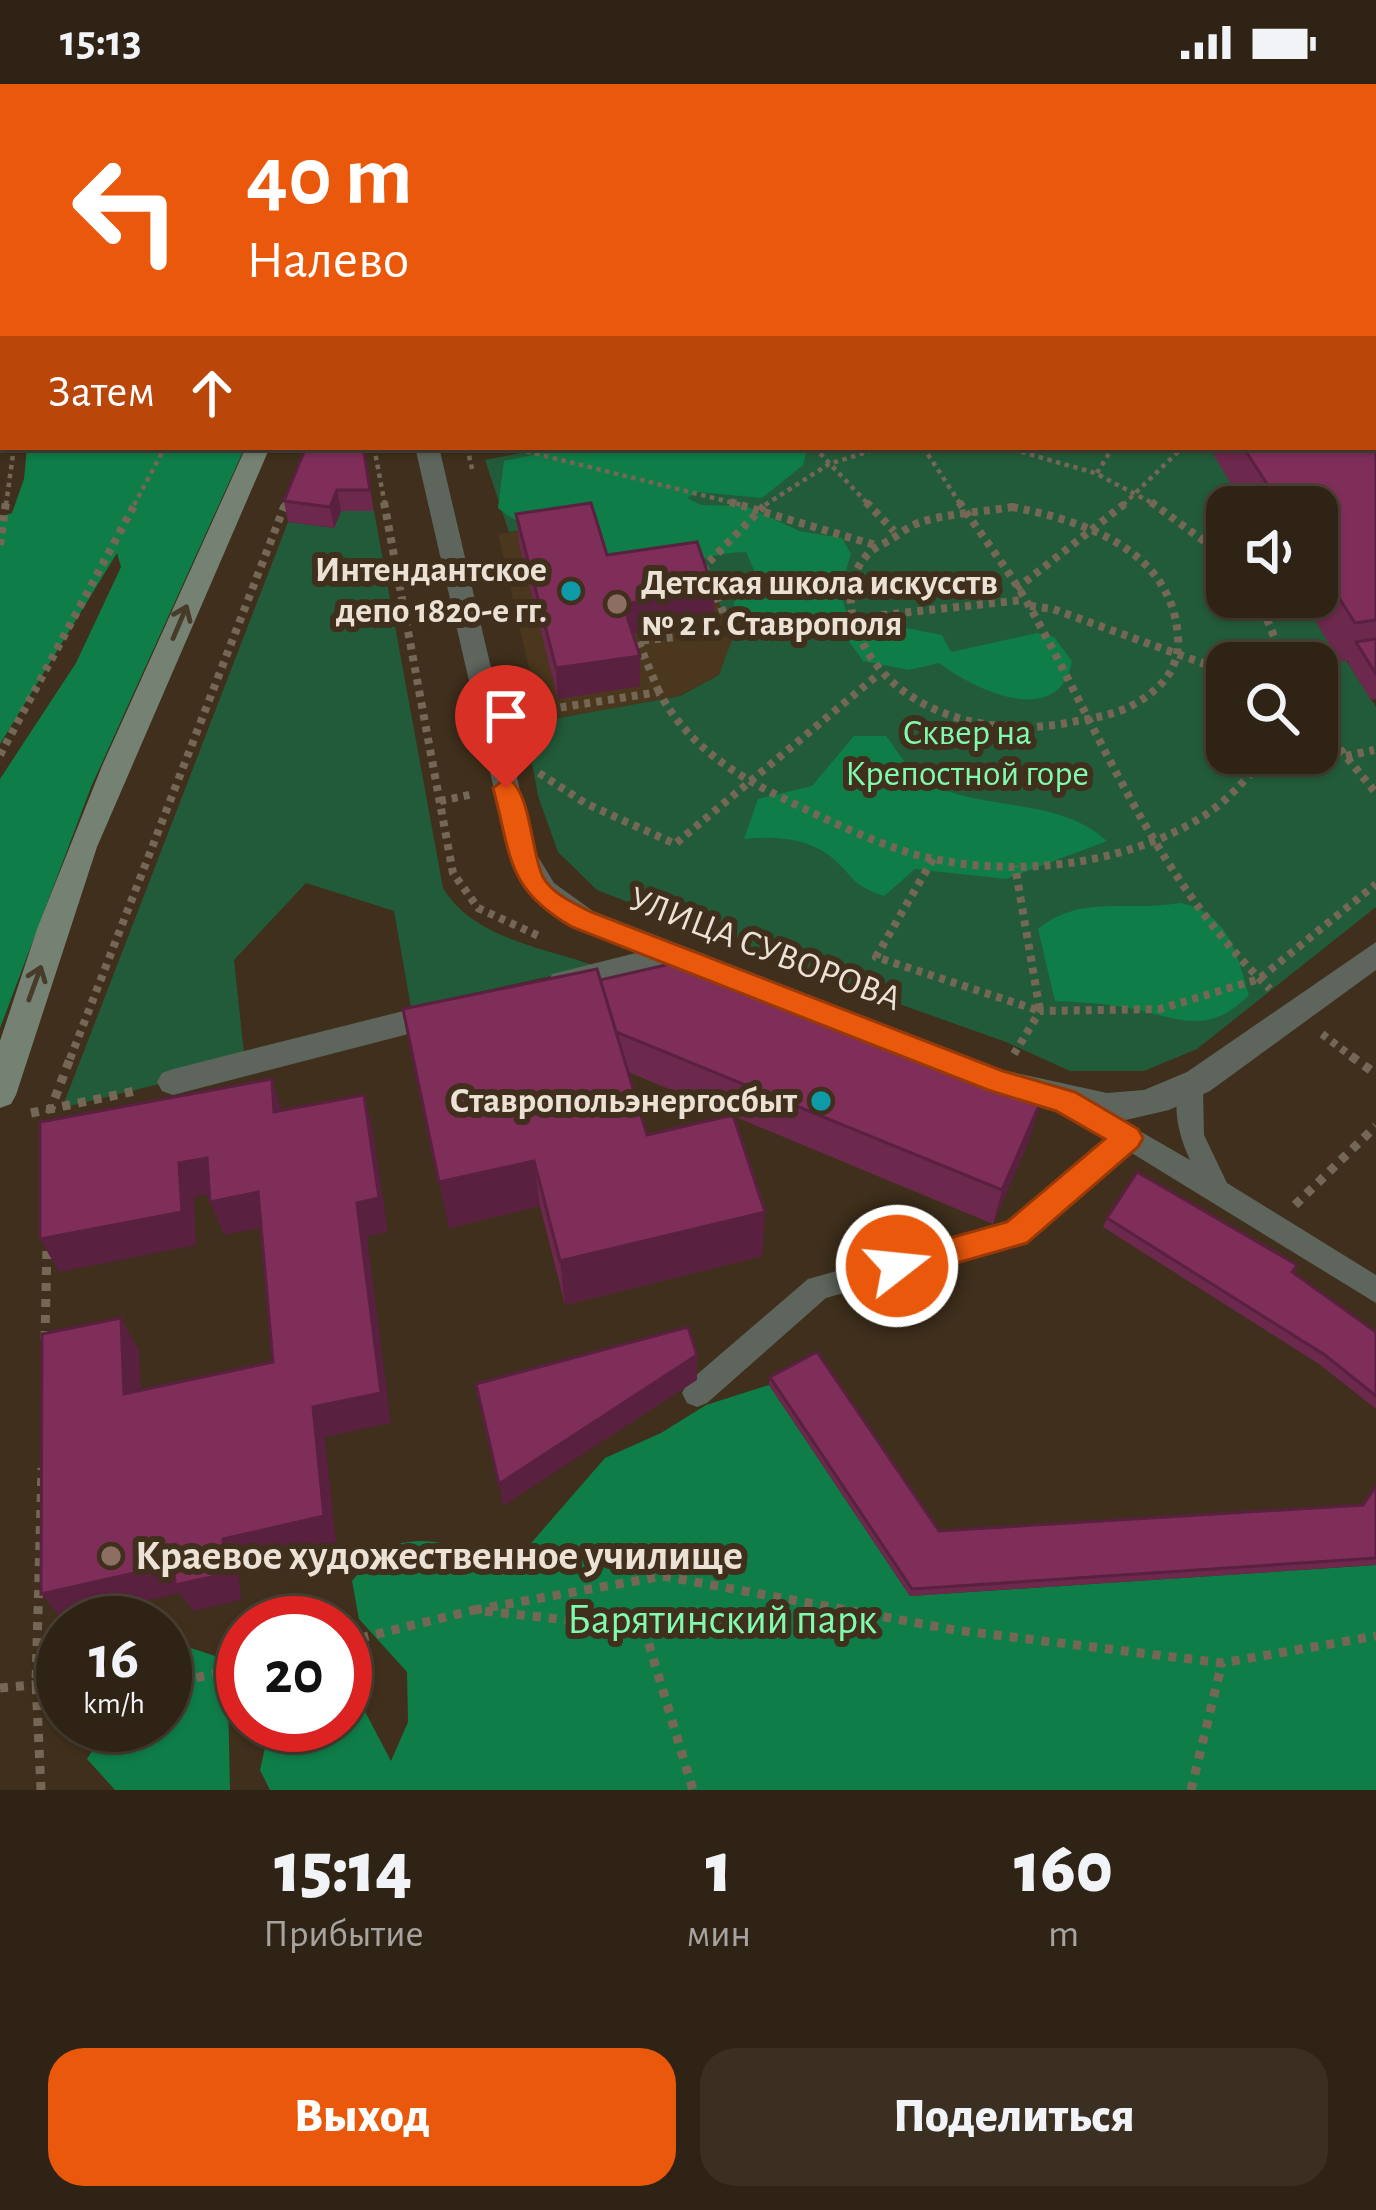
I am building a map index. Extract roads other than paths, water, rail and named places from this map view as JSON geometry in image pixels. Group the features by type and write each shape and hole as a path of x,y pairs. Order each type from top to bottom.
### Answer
{"main road":[{"path":"0,1095 53,931 257,450"}],"street":[{"name":"УЛИЦА СУВОРОВА","path":"429,450 520,850 531,880 548,900 581,920 998,1082 1065,1101 1145,1104 1190,1089 1376,954"},
{"path":"536,990 674,955"},
{"path":"173,1082 469,1007"}],"lane":[{"path":"1190,1089 1191,1135 1218,1190"},
{"path":"1065,1101 1376,1290"},
{"path":"697,1393 818,1288 1016,1233 1128,1138"}],"place":[{"name":"Интендантское депо 1820-е гг.","path":"571,591"},
{"name":"Детская школа искусств № 2 г. Ставрополя","path":"617,604"},
{"name":"Ставропольэнергосбыт","path":"821,1101"},
{"name":"Краевое художественное училище","path":"111,1556"}],"park label":[{"name":"Сквер на Крепостной горе","path":"967,754"},
{"name":"Барятинский парк","path":"722,1620"}]}
